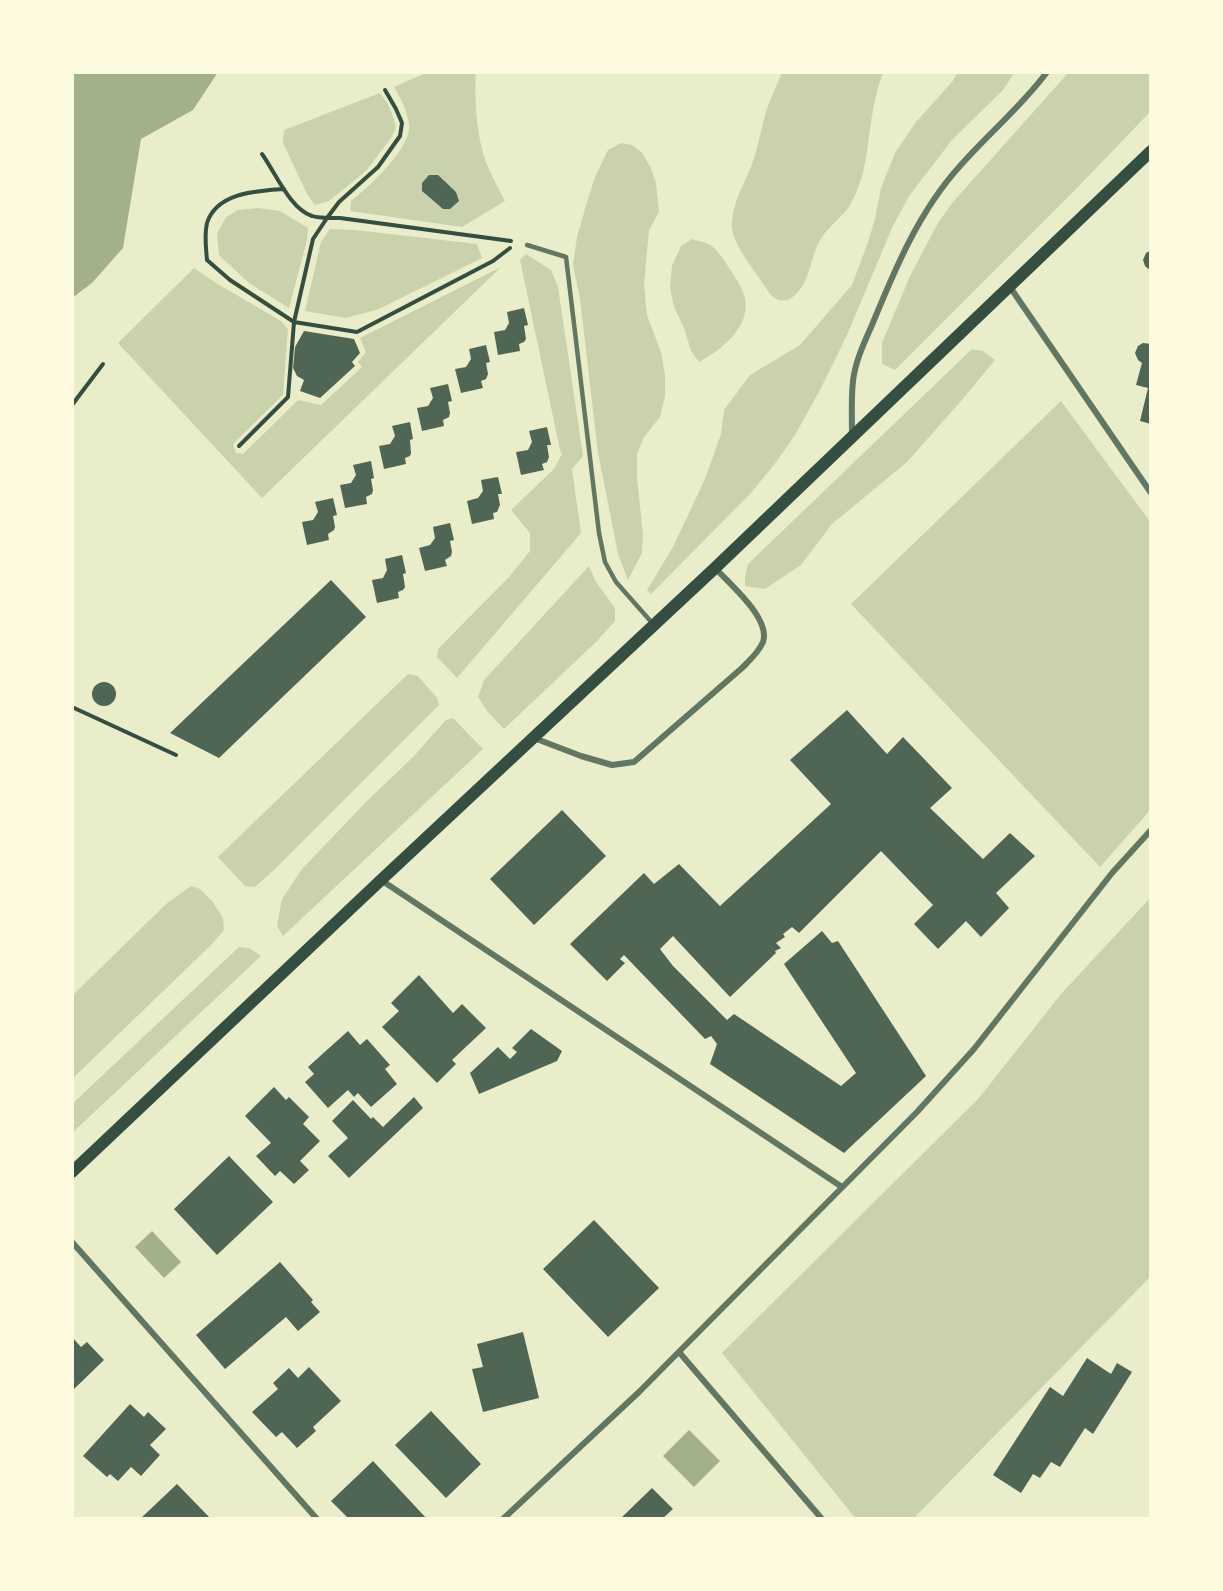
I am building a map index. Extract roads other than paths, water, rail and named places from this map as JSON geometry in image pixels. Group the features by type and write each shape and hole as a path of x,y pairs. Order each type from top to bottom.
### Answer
{"main road":[{"path":"72,1172 715,568 1151,151"}],"street":[{"path":"852,436 853,380 858,358 895,270 917,226 934,198 958,167 1047,72"},
{"path":"1010,287 1151,493"},
{"path":"533,738 612,765 634,762 742,668 762,644 765,634 764,627 752,608 715,568"},
{"path":"503,1519 639,1392 916,1112 974,1049 1112,873 1151,830"},
{"path":"381,880 842,1187"},
{"path":"72,1242 317,1519"},
{"path":"679,1352 822,1519"}],"lane":[{"path":"527,245 566,257 599,533 605,562 616,582 654,624"}]}
